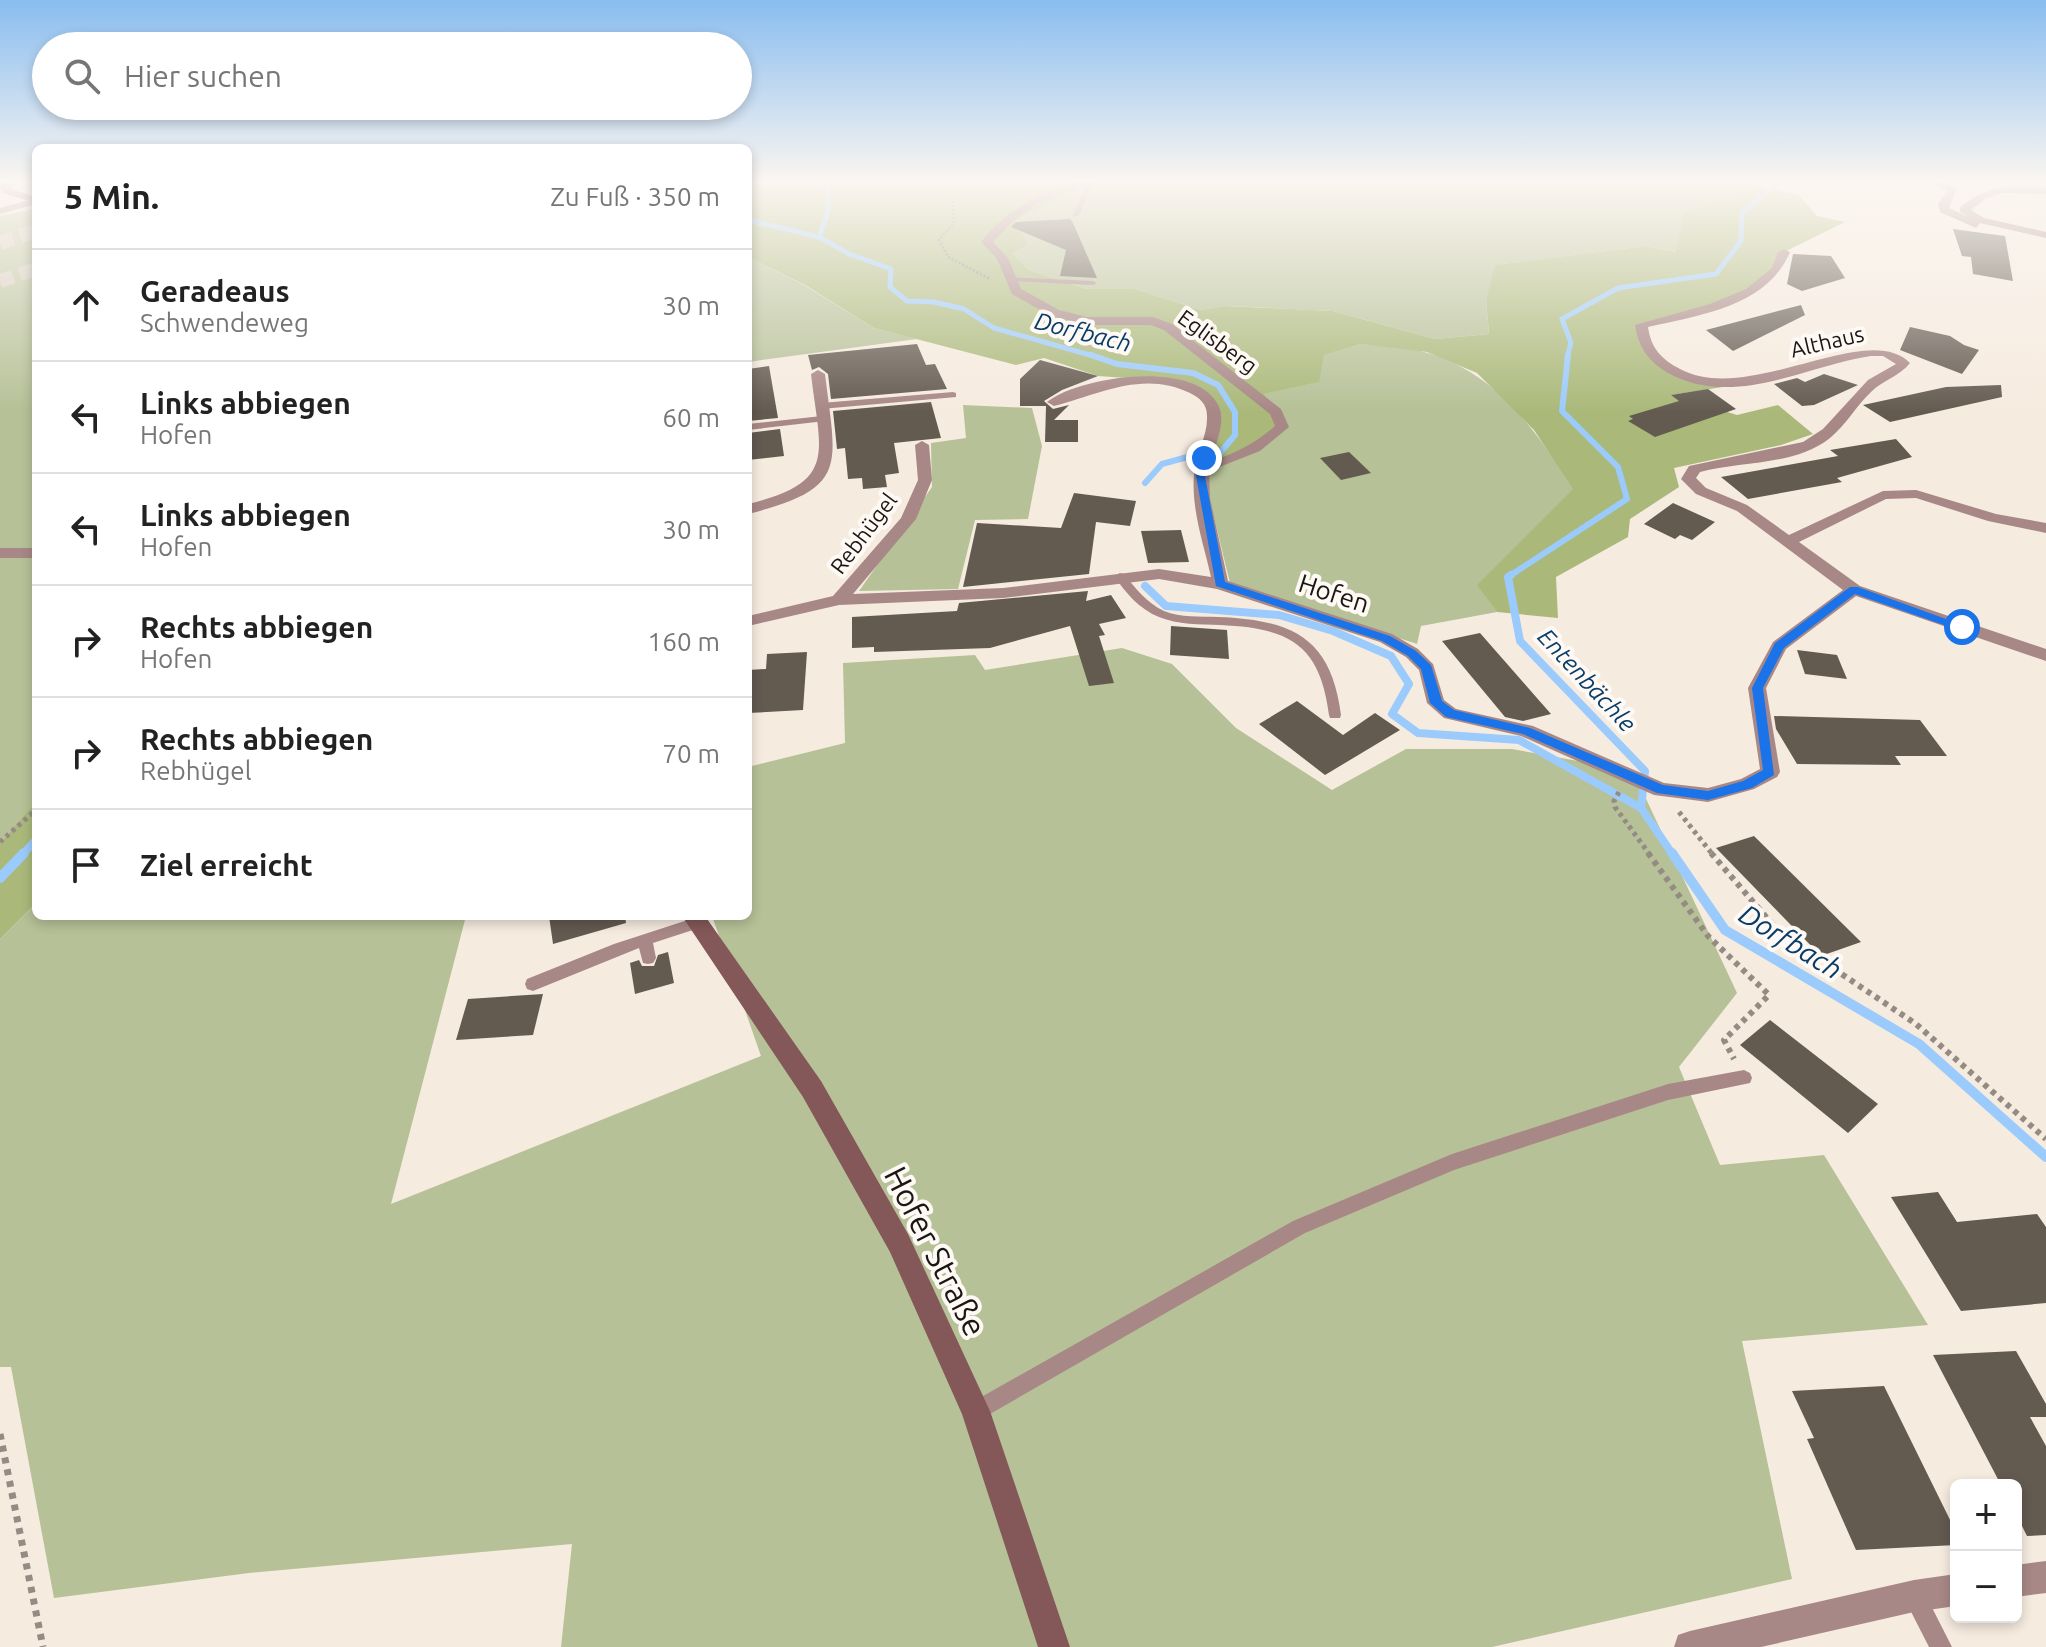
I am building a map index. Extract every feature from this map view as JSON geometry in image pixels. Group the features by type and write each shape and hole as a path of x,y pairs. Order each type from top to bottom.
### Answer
{"street":[{"name":"Eglisberg","path":"1002,258 1016,291 1055,313 1087,321 1153,321 1168,327 1276,412 1282,427 1271,438 1232,460 1204,458"},
{"name":"Althaus","path":"1781,258 1776,270 1737,297 1641,325 1650,355 1677,375 1695,382 1739,382 1877,352 1893,355 1904,363 1897,372 1873,383 1822,437 1798,449 1717,461 1694,469 1688,479 1701,491 1742,508 1854,590 2046,655"},
{"path":"752,508 798,496 821,479 826,461 818,374"},
{"path":"1054,402 1103,385 1139,379 1177,383 1198,391 1214,411 1200,476 1220,584"},
{"name":"Rebhügel","path":"839,600 908,519 925,480 922,445"},
{"path":"1788,542 1883,495 1916,494 1993,518 2046,528"},
{"path":"0,553 32,553"},
{"name":"Hofen","path":"752,620 839,600 1003,593 1120,576 1159,574 1220,584 1386,638 1412,653 1427,668 1436,703 1450,714 1526,731 1661,790 1708,795 1747,784 1770,772 1757,688 1779,646 1854,590"},
{"name":"Hofer Straße","path":"696,920 812,1089 899,1243 976,1411 1054,1647"},
{"path":"2022,1580 2046,1577"},
{"path":"1690,1647 1914,1596 1950,1591"}],"lane":[{"path":"1010,279 1093,283"},
{"path":"752,426 821,412 953,395"},
{"path":"1120,576 1141,602 1162,614 1181,619 1261,624 1291,635 1322,661 1333,687 1335,715"},
{"path":"533,984 693,920"},
{"path":"645,940 648,958"},
{"path":"976,1411 1313,1221 1466,1157 1668,1092 1744,1078"},
{"path":"1914,1596 1941,1647"}],"path":[{"path":"1661,790 1746,897 1779,932 1916,1024 2046,1139"},
{"path":"1614,801 1615,807 1708,936 1769,995 1724,1040 1744,1078"},
{"path":"0,842 32,814"},
{"path":"0,1434 43,1647"}],"green space":[{"path":"0,258 32,258 32,806 0,843"},
{"path":"752,258 1017,258 1029,270 1087,289 1135,289 1201,310 1226,306 1333,311 1435,339 1489,334 1486,300 1495,265 1551,258 1781,258 1776,270 1726,302 1642,325 1643,339 1677,375 1729,386 1672,395 1737,415 1778,405 1813,434 1781,445 1674,468 1679,487 1630,519 1628,537 1556,577 1558,618 1497,612 1477,585 1573,489 1534,430 1477,373 1427,352 1361,344 1324,355 1319,382 1264,394 1282,427 1271,438 1202,468 1214,411 1198,391 1155,380 1098,376 1044,358 1016,365 874,328 805,285"},
{"path":"1017,258 1552,258 1496,265 1486,300 1489,334 1435,339 1333,311 1227,306 1201,310 1135,289 1087,289 1029,270"},
{"path":"752,259 804,285 874,328 917,339 752,361"},
{"path":"1361,344 1428,353 1475,375 1495,390 1529,426 1574,489 1478,585 1497,612 1421,626 1417,644 1230,583 1202,468 1263,394 1318,382 1323,355"},
{"path":"963,405 1032,408 1042,446 1028,519 975,520 958,589 859,591 932,487 931,443 966,438"},
{"path":"1122,648 1172,664 1236,728 1332,790 1406,749 1512,749 1633,771 1737,993 1679,1067 1720,1165 1824,1155 1928,1325 1742,1341 1792,1579 1492,1647 561,1647 572,1544 249,1573 54,1598 11,1367 0,1367 0,939 32,907 32,920 465,920 391,1204 761,1056 713,920 752,920 752,766 845,743 843,663 975,655 985,670"},
{"path":"32,806 32,907 0,939 0,843"}],"building":[{"path":"1064,258 1088,258 1097,278 1060,276"},
{"path":"1792,258 1832,258 1845,278 1802,291 1787,284"},
{"path":"1971,258 2009,258 2013,281 1973,274"},
{"path":"1801,305 1805,315 1733,351 1706,330"},
{"path":"1910,327 1950,336 1979,350 1962,374 1900,350"},
{"path":"917,344 926,365 935,364 947,389 831,399 828,374 819,367 812,370 808,355"},
{"path":"1040,360 1098,376 1062,390 1044,401 1053,409 1069,405 1054,420 1078,420 1078,442 1045,442 1046,406 1020,406 1020,379"},
{"path":"769,366 778,418 752,421 752,368"},
{"path":"1824,374 1858,385 1814,405 1802,406 1774,384 1797,378 1805,382"},
{"path":"2001,385 2002,397 1890,422 1863,405 1946,387"},
{"path":"1708,389 1736,409 1655,437 1628,421 1633,419 1629,416 1679,401 1671,395"},
{"path":"931,402 941,438 894,443 899,473 885,475 887,487 863,489 862,478 848,479 845,448 837,449 833,411"},
{"path":"780,429 784,456 752,460 752,432"},
{"path":"1896,439 1912,457 1837,478 1842,482 1748,499 1721,477 1838,456 1830,450"},
{"path":"1349,452 1371,473 1341,480 1320,458"},
{"path":"1074,493 1136,501 1130,526 1096,522 1089,574 963,587 977,523 1061,528"},
{"path":"1673,503 1715,522 1692,540 1680,535 1675,539 1644,524"},
{"path":"1181,530 1189,562 1148,563 1141,531"},
{"path":"1088,591 1086,601 1111,595 1126,618 1099,624 1105,635 1099,636 1114,683 1089,686 1070,626 990,648 874,652 874,647 852,648 852,617 957,611 959,603"},
{"path":"1171,626 1227,630 1229,659 1170,655"},
{"path":"1480,633 1551,714 1523,721 1505,717 1442,641"},
{"path":"1797,650 1837,655 1847,679 1805,674"},
{"path":"807,652 803,710 752,713 752,670 766,669 767,654"},
{"path":"1297,701 1343,735 1375,713 1400,730 1325,775 1259,724"},
{"path":"1774,716 1920,720 1947,756 1895,756 1901,765 1797,764 1776,729"},
{"path":"1754,836 1861,942 1821,956 1716,848"},
{"path":"550,920 626,920 626,923 553,944"},
{"path":"668,952 674,983 635,994 630,963 639,960 642,966 654,966 658,955"},
{"path":"543,994 533,1035 456,1040 468,999"},
{"path":"1770,1020 1878,1104 1848,1133 1740,1045"},
{"path":"1938,1192 1957,1222 2037,1214 2046,1227 2046,1303 1961,1311 1891,1197"},
{"path":"2016,1351 2046,1404 2046,1417 2030,1417 2046,1446 2046,1535 2027,1536 2022,1526 2022,1479 1998,1479 1933,1355"},
{"path":"1884,1386 1950,1520 1950,1545 1856,1550 1807,1439 1814,1438 1792,1391"}],"waterway":[{"name":"Dorfbach","path":"860,258 891,269 890,287 907,301 934,302 964,309 994,328 1096,357"},
{"name":"Entenbächle","path":"1567,357 1571,343 1562,319 1618,288 1716,274 1728,258"},
{"name":"Dorfbach","path":"1091,355 1096,357"},
{"name":"Entenbächle","path":"1508,577 1627,499 1618,467 1562,411 1568,355"},
{"name":"Dorfbach","path":"1096,357 1117,364 1193,373 1218,385 1235,412 1235,435 1220,453 1191,456 1162,464 1145,483"},
{"name":"Entenbächle","path":"1508,577 1520,641 1645,771 1641,808"},
{"name":"Dorfbach","path":"1145,586 1166,606 1279,615 1333,631 1391,656 1409,684 1392,714 1418,733 1519,740 1641,808"},
{"name":"Dorfbach","path":"1641,808 1673,855"},
{"path":"22,855 32,844"},
{"path":"0,878 24,853"},
{"name":"Dorfbach","path":"1672,853 1725,930 1919,1044 2046,1157"}],"tunnel":[{"path":"0,281 32,270"}],"route":[{"path":"1204,458 1200,476 1220,584 1386,638 1412,653 1427,668 1436,703 1450,714 1526,731 1661,790 1708,795 1747,784 1770,772 1757,688 1779,646 1854,590 1962,627"}]}
